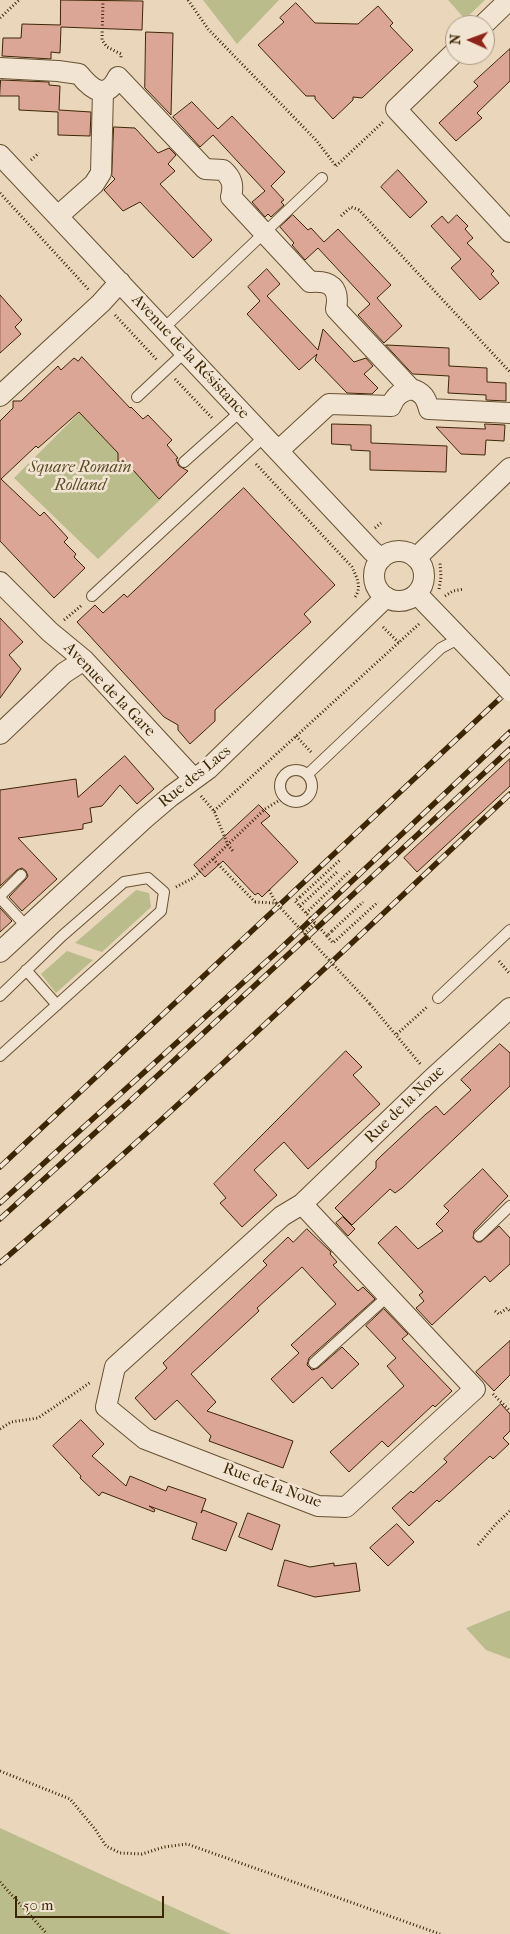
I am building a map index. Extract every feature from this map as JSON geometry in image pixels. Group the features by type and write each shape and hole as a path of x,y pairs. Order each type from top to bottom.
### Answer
{"street":[{"path":"493,15 508,0"},
{"path":"445,62 396,109 510,232"},
{"path":"0,68 79,74 94,90 103,91 113,86 118,77 205,169 223,170 228,174 232,180 233,187 231,197 310,282 320,281 329,284 336,290 338,299 336,309 411,389 420,392 426,399 429,409 510,413"},
{"path":"58,216 94,184 101,173 103,91"},
{"name":"Avenue de la Résistance","path":"0,155 164,328 240,412 372,551 381,558"},
{"path":"0,396 101,304 120,282"},
{"path":"271,444 330,404 390,406 395,397 402,391 411,389"},
{"path":"416,558 510,468"},
{"path":"396,552 410,554 416,558 424,572 422,587 417,594 410,599 394,601 379,592 374,578 375,570 381,558 396,552"},
{"name":"Avenue de la Gare","path":"0,582 50,632 84,660 194,779"},
{"path":"417,594 510,691"},
{"name":"Rue des Lacs","path":"0,952 144,818 208,769 386,597"},
{"path":"0,734 64,673 84,660"},
{"name":"Rue de la Noue","path":"302,1204 475,1389 346,1507 318,1506 145,1439 106,1407 115,1366 282,1216 302,1204 432,1078 510,1008"}],"lane":[{"path":"164,328 321,178"},
{"path":"137,397 185,352"},
{"path":"184,462 240,412"},
{"path":"88,599 271,444"},
{"path":"308,774 441,648 460,638"},
{"path":"298,769 308,774 313,783 308,798 293,802 284,797 280,787 283,776 292,770 298,769"},
{"path":"21,875 0,897 27,927"},
{"path":"0,996 26,970 124,882 148,878 164,892 161,911 0,1056"},
{"path":"439,998 510,930"},
{"path":"26,970 57,1005"},
{"path":"479,1236 510,1206"},
{"path":"314,1363 388,1296"}],"path":[{"path":"0,18 19,0"},
{"path":"103,0 102,40 107,47 121,54 123,69 118,77"},
{"path":"188,0 208,29 316,140 336,166"},
{"path":"321,178 318,176 324,171 326,174 336,166 396,109"},
{"path":"341,216 351,207 358,210 510,372"},
{"path":"445,596 452,591 464,590"},
{"path":"50,632 88,599"},
{"path":"234,851 228,845 214,811 398,643"},
{"path":"296,736 321,761"},
{"path":"164,892 193,878 265,809 284,797"},
{"path":"213,859 255,902 276,903"},
{"path":"340,860 295,902 333,943 377,903"},
{"path":"300,906 337,872"},
{"path":"306,913 349,872"},
{"path":"269,890 276,903 397,1034 424,1070"},
{"path":"326,936 363,902"},
{"path":"304,934 315,923"},
{"path":"397,1034 437,995 439,998"},
{"path":"495,1311 499,1314 509,1308"},
{"path":"0,1429 11,1422 38,1418 115,1366"},
{"path":"478,1545 510,1511"},
{"path":"0,1771 70,1799 95,1829 106,1846 120,1853 142,1854 164,1847 186,1844 440,1934"},
{"path":"0,1882 47,1934"}],"green space":[{"path":"203,0 279,0 237,44"},
{"path":"448,0 485,0 469,15 461,15"},
{"name":"Square Romain Rolland","path":"80,412 162,498 98,559 14,478"},
{"path":"136,890 149,893 151,907 102,952 75,943"},
{"path":"67,951 93,960 56,993 41,974"},
{"path":"510,1610 510,1659 486,1650 466,1628"},
{"path":"0,1828 231,1934 0,1934"}],"building":[{"path":"61,0 143,1 142,30 61,27 60,53 51,52 51,59 2,56 3,38 21,38 22,24 60,25"},
{"path":"296,3 315,23 358,24 378,6 393,23 390,26 413,50 362,98 353,97 353,100 333,119 315,99 315,96 306,96 258,45 284,22 280,18"},
{"path":"146,32 173,33 171,115 145,88"},
{"path":"510,49 510,81 477,113 482,118 456,141 439,123 478,86 474,82 493,65 495,65 495,63"},
{"path":"1,80 49,82 49,85 60,86 59,110 91,112 90,136 58,135 58,112 19,110 19,96 0,96"},
{"path":"192,102 218,129 232,116 285,172 271,186 284,200 281,202 284,205 271,217 268,214 265,217 252,202 265,191 213,135 200,147 173,117"},
{"path":"114,127 135,128 158,153 169,148 176,155 168,164 175,171 160,184 212,240 193,258 140,202 123,211 104,190 115,179 112,176"},
{"path":"398,170 427,202 410,218 381,187"},
{"path":"293,215 308,230 311,228 324,242 338,229 391,285 377,298 402,326 384,343 358,315 370,304 318,248 305,260 292,245 294,243 280,227"},
{"path":"457,215 468,226 465,229 473,238 467,243 494,271 491,274 499,283 480,300 451,268 461,259 431,226 442,216 448,223"},
{"path":"267,269 280,284 267,296 318,350 323,329 354,362 366,358 373,366 364,374 378,388 372,394 347,393 315,360 317,354 299,370 247,314 260,301 248,287"},
{"path":"0,295 22,320 15,327 21,334 0,353"},
{"path":"386,345 449,348 449,366 487,368 487,382 506,383 506,401 486,400 486,395 448,393 449,376 413,374"},
{"path":"82,357 130,408 143,419 148,415 172,440 167,445 178,458 176,459 179,466 188,471 159,499 125,461 118,462 118,453 79,412 38,448 36,446 1,479 40,516 44,512 68,538 64,542 76,554 74,557 85,568 54,598 0,541 0,421 13,408 13,401 21,401 58,366 61,370 74,358 78,361"},
{"path":"332,424 371,425 371,443 447,446 446,472 370,470 370,451 351,450 351,445 332,444"},
{"path":"485,424 505,425 504,441 486,440 485,455 461,454 436,427 485,429"},
{"path":"244,488 335,585 304,614 311,622 215,710 215,721 190,744 178,730 178,725 164,717 77,622 95,605 103,613 124,594 127,597"},
{"path":"0,618 23,642 9,655 21,669 0,698"},
{"path":"125,756 154,789 137,804 120,785 102,806 90,808 92,822 83,824 83,829 18,838 57,879 22,911 9,897 28,876 26,871 22,868 17,870 0,886 0,790 76,779 78,797"},
{"path":"510,759 510,786 417,872 404,858"},
{"path":"259,805 270,816 261,823 298,862 262,897 258,893 255,895 223,861 205,877 194,865"},
{"path":"0,908 12,921 0,932"},
{"path":"500,1044 510,1053 510,1086 402,1188 395,1193 390,1189 352,1225 335,1208 376,1168 376,1161 426,1114 436,1106 444,1115 471,1090 461,1080"},
{"path":"346,1051 362,1067 353,1075 380,1104 308,1169 284,1142 254,1170 277,1195 242,1227 220,1203 226,1198 214,1184"},
{"path":"483,1169 508,1196 474,1231 473,1238 477,1242 481,1242 499,1226 510,1238 510,1264 490,1282 485,1276 432,1325 416,1308 424,1301 419,1295 423,1292 378,1243 396,1226 418,1249 443,1231 436,1224 449,1211 444,1206"},
{"path":"343,1217 355,1229 348,1236 336,1223"},
{"path":"307,1229 331,1252 330,1254 337,1262 333,1265 358,1291 363,1287 375,1299 309,1358 307,1365 312,1370 318,1368 342,1347 359,1364 332,1389 322,1377 293,1403 271,1379 299,1353 291,1345 336,1304 302,1267 257,1308 259,1311 191,1374 216,1402 207,1411 293,1441 283,1468 209,1441 211,1436 177,1400 155,1420 135,1398 167,1368 163,1363 267,1265 263,1261 288,1237 293,1242"},
{"path":"384,1309 408,1334 402,1339 452,1391 435,1407 433,1405 388,1447 382,1441 349,1472 330,1452 404,1386 387,1366 396,1358 366,1326"},
{"path":"510,1341 510,1375 494,1391 476,1372"},
{"path":"501,1404 510,1414 510,1431 503,1438 509,1444 493,1459 490,1456 409,1526 392,1508 411,1491 413,1493 447,1462 444,1459"},
{"path":"81,1420 104,1444 92,1456 126,1486 130,1476 166,1491 168,1486 206,1499 201,1513 203,1510 237,1523 226,1551 192,1539 197,1523 149,1506 155,1510 154,1512 102,1492 99,1496 80,1478 81,1476 53,1446"},
{"path":"248,1513 280,1525 272,1550 239,1537"},
{"path":"397,1524 414,1542 388,1566 370,1548"},
{"path":"285,1560 310,1567 334,1563 334,1566 356,1563 360,1591 315,1597 278,1586"}],"railway":[{"path":"0,1167 510,689"},
{"path":"0,1203 279,950 510,732"},
{"path":"0,1219 510,749"},
{"path":"0,1263 194,1090 510,794"}]}
